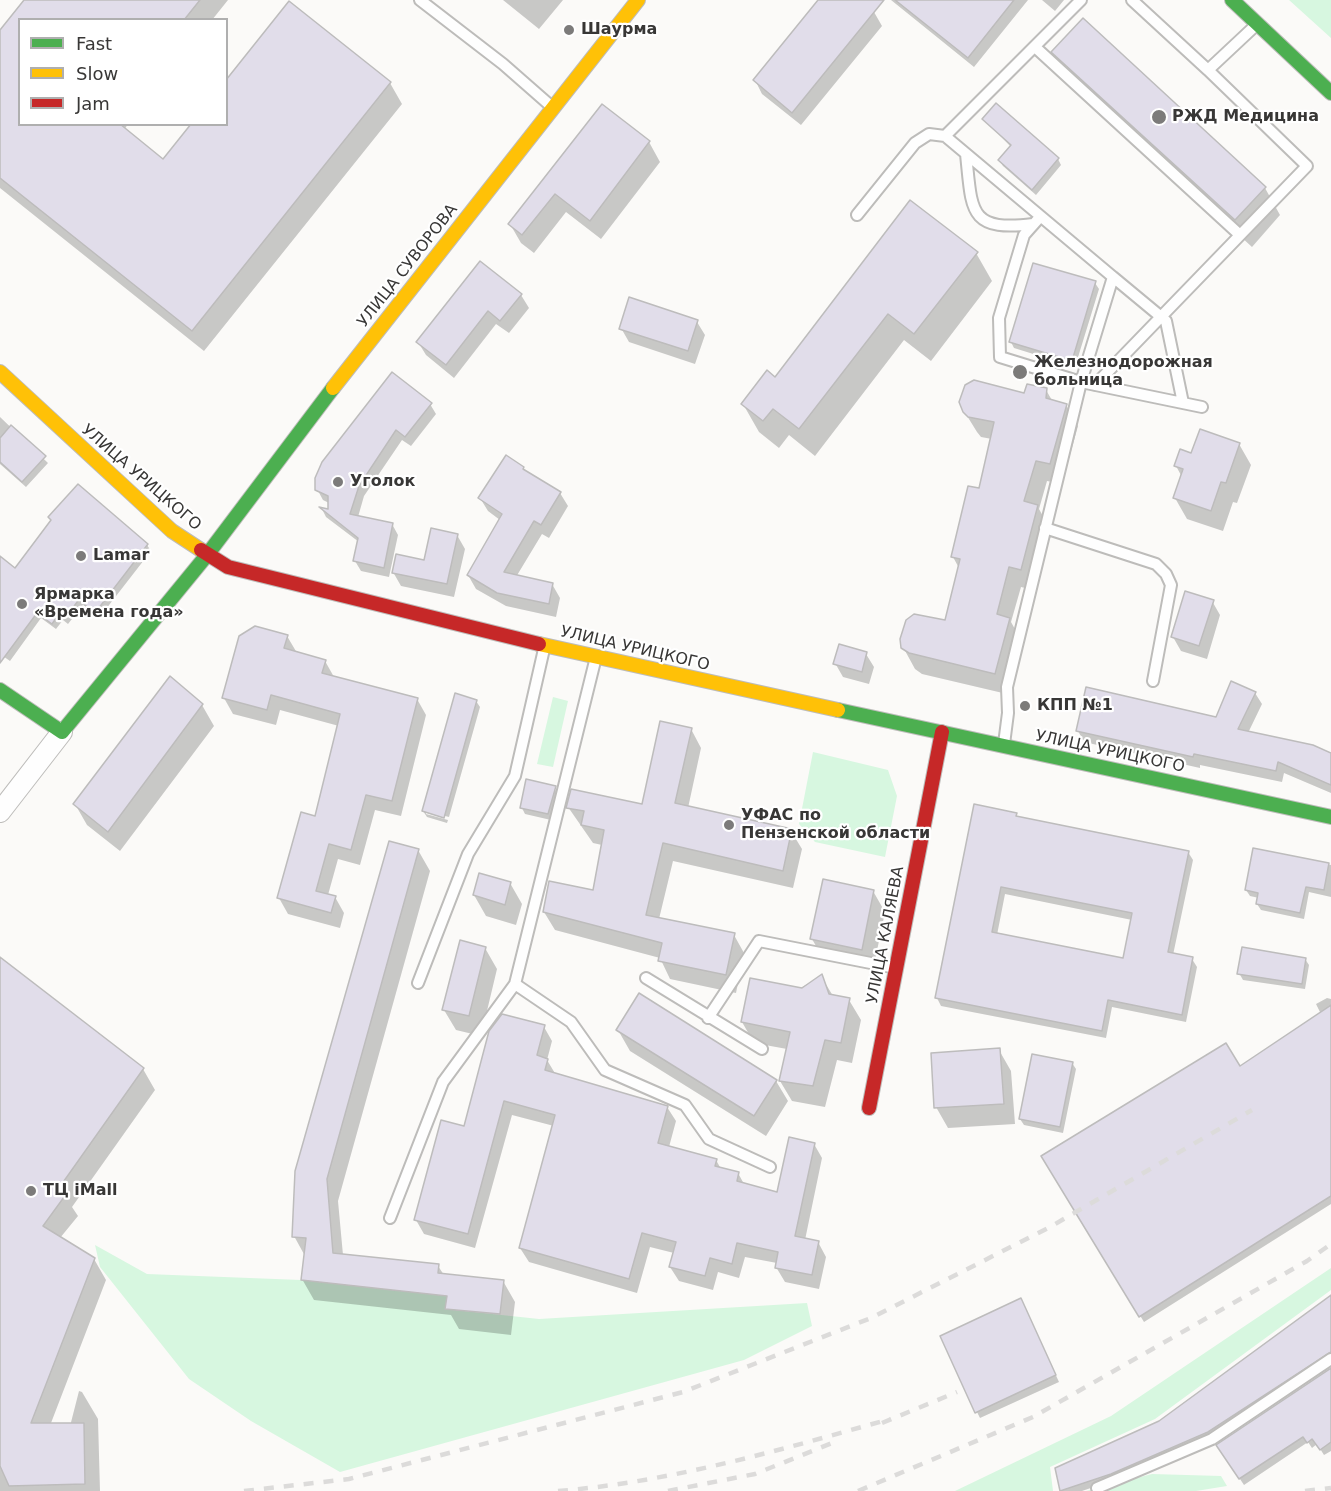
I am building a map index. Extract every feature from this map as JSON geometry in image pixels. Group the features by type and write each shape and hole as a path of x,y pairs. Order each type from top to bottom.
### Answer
{"main road":[{"name":"УЛИЦА СУВОРОВА","path":"62,732 207,555 552,107 638,0"},
{"path":"1232,0 1331,93"},
{"name":"УЛИЦА УРИЦКОГО","path":"0,372 172,531 228,567 364,603 596,657 1331,817"},
{"path":"0,690 62,732"},
{"name":"УЛИЦА КАЛЯЕВА","path":"869,1108 942,732"}],"street":[{"path":"0,812 62,732"}],"lane":[{"path":"420,0 503,64 552,107"},
{"path":"945,136 1081,0"},
{"path":"1095,385 1307,166 1209,70 1132,0"},
{"path":"1209,70 1257,24"},
{"path":"1035,47 1240,235"},
{"path":"857,216 915,143 929,134 945,136 1037,220 1113,277 1166,321 1183,403"},
{"path":"966,154 973,203 979,217 998,227 1037,220"},
{"path":"1037,220 1024,235 999,318 1000,357 1081,382 1202,407"},
{"path":"1003,746 1008,713 1006,687 1081,382 1113,277"},
{"path":"1045,528 1156,564 1166,574 1171,585 1153,681"},
{"path":"418,983 468,854 515,776 545,645"},
{"path":"390,1218 443,1082 514,984 596,657"},
{"path":"708,1018 759,941 896,968"},
{"path":"646,978 762,1049"},
{"path":"514,984 571,1022 605,1070 685,1105 709,1139 770,1167"},
{"path":"1097,1488 1212,1439 1331,1359"}],"green space":[{"path":"1289,0 1331,0 1331,38"},
{"path":"553,697 568,701 553,767 537,764"},
{"path":"813,752 888,770 897,796 885,857 815,842 799,824"},
{"path":"95,1245 147,1274 301,1280 447,1296 446,1309 539,1319 807,1303 812,1326 744,1360 340,1472 251,1421 189,1379 100,1267"},
{"path":"1331,1268 1331,1290 1155,1419 1050,1467 1053,1491 955,1491 1111,1416"},
{"path":"1152,1474 1221,1476 1227,1486 1196,1491 1086,1491"}],"building":[{"path":"24,0 200,0 186,18 18,18 18,126 122,126 163,159 189,126 228,126 228,77 289,1 391,82 192,331 0,178 0,30"},
{"path":"818,0 884,0 792,113 753,80"},
{"path":"895,0 1014,0 968,58"},
{"path":"1083,18 1266,187 1235,220 1051,52"},
{"path":"996,103 1059,158 1032,190 998,160 1011,145 982,119"},
{"path":"602,104 650,141 590,221 555,194 522,235 508,224"},
{"path":"910,200 978,252 914,334 888,314 799,429 773,409 763,421 741,404 767,370 775,377"},
{"path":"480,261 522,294 500,321 488,311 446,365 416,342"},
{"path":"1033,263 1096,281 1072,361 1009,342"},
{"path":"629,297 698,320 688,351 619,329"},
{"path":"392,372 432,403 405,437 396,430 359,486 350,514 393,523 384,568 353,561 358,538 319,507 328,509 328,496 315,490 315,478 322,462"},
{"path":"974,380 1024,393 1027,384 1047,388 1046,398 1067,404 1050,464 1036,461 1024,501 1038,505 1021,570 1009,567 997,614 1010,618 995,674 909,653 901,648 900,639 906,620 914,614 945,620 960,559 951,557 968,486 979,488 994,422 968,417 963,412 959,402 965,385"},
{"path":"11,425 46,456 22,482 0,462 0,438"},
{"path":"1200,429 1240,443 1226,483 1221,482 1211,511 1173,498 1183,469 1174,466 1180,449 1191,453"},
{"path":"506,455 524,467 523,469 561,492 541,525 534,521 504,572 553,583 549,604 497,593 467,575 502,514 478,498"},
{"name":"Lamar","path":"78,484 148,544 95,613 79,600 64,618 59,614 52,624 37,613 0,663 0,556 15,568 51,520 48,517"},
{"path":"431,528 458,534 447,584 392,573 396,554 424,560"},
{"path":"1185,591 1214,600 1199,646 1171,637"},
{"path":"255,626 288,635 284,648 326,660 322,673 418,698 392,801 366,795 351,850 329,844 316,891 336,896 331,913 277,898 301,812 315,816 340,714 271,695 267,710 222,698 239,636"},
{"path":"839,644 867,652 862,672 833,664"},
{"path":"170,676 203,704 108,832 73,804"},
{"path":"1231,681 1256,692 1238,729 1313,745 1331,753 1331,785 1278,762 1276,771 1194,754 1193,757 1076,731 1086,687 1216,717"},
{"path":"455,693 477,700 444,818 422,811"},
{"path":"660,721 692,728 675,803 792,829 783,871 663,843 646,915 735,933 726,975 658,961 662,943 543,912 549,881 593,890 604,830 581,825 584,811 566,808 571,789 642,804"},
{"path":"526,779 556,786 548,814 520,808"},
{"path":"974,804 1017,813 1016,816 1189,851 1168,952 1193,957 1182,1015 1108,1000 1102,1031 935,998","holes":["1001,887 1132,913 1123,958 992,932"]},
{"path":"389,841 419,849 327,1179 333,1253 439,1264 438,1273 504,1280 500,1314 445,1309 447,1296 301,1280 306,1238 292,1237 295,1171"},
{"path":"1253,848 1329,863 1324,890 1306,887 1300,913 1256,904 1258,893 1245,890"},
{"path":"479,873 511,882 505,905 473,895"},
{"path":"823,879 874,890 862,950 810,939"},
{"path":"460,940 486,947 469,1016 442,1010"},
{"path":"1242,947 1306,958 1302,984 1237,974"},
{"name":"ТЦ iMall","path":"0,957 144,1068 59,1188 67,1193 43,1226 95,1258 31,1423 84,1423 85,1484 9,1486 0,1466"},
{"path":"822,974 829,994 850,998 841,1043 825,1040 813,1086 779,1081 790,1032 741,1022 750,978 802,988"},
{"path":"639,993 777,1080 754,1116 616,1030"},
{"path":"1331,1005 1331,1196 1139,1317 1041,1156 1226,1043 1240,1066"},
{"path":"502,1014 545,1025 537,1055 548,1059 545,1070 668,1106 658,1143 717,1159 715,1166 739,1172 737,1181 777,1192 789,1137 815,1143 795,1236 819,1241 812,1275 775,1268 778,1252 737,1243 732,1264 710,1258 705,1276 669,1267 676,1242 642,1233 629,1279 519,1248 555,1115 504,1101 468,1234 414,1220 441,1120 464,1126 489,1031"},
{"path":"1000,1048 1004,1104 934,1108 931,1053"},
{"path":"1032,1054 1073,1062 1060,1127 1019,1119"},
{"path":"1331,1295 1331,1352 1208,1432 1111,1474 1060,1491 1055,1468 1159,1421"},
{"path":"1021,1298 1056,1375 975,1413 940,1336"},
{"path":"1331,1368 1331,1442 1320,1450 1312,1439 1307,1443 1303,1437 1239,1479 1216,1445"}],"railway":[{"path":"244,1491 349,1479 683,1392 871,1318 1050,1227 1252,1110"},
{"path":"858,1491 1033,1417 1307,1261 1331,1244"},
{"path":"882,1423 957,1392"},
{"path":"558,1491 600,1487 684,1472 766,1453 890,1419"},
{"path":"668,1491 755,1474 832,1443"},
{"path":"1305,1491 1331,1488"}],"traffic: fast":[{"path":"1232,0 1331,93"},
{"path":"0,690 62,732 207,555 333,388"},
{"path":"838,710 1331,817"}],"traffic: slow":[{"path":"333,388 638,0"},
{"path":"0,372 172,531 201,550"},
{"path":"539,644 838,710"}],"traffic: jam":[{"path":"201,550 228,567 539,644"},
{"path":"869,1108 942,732"}],"place":[{"name":"Шаурма","path":"569,30"},
{"name":"РЖД Медицина","path":"1159,117"},
{"name":"Железнодорожная больница","path":"1020,372"},
{"name":"Уголок","path":"338,482"},
{"name":"Lamar","path":"81,556"},
{"name":"Ярмарка «Времена года»","path":"22,604"},
{"name":"КПП №1","path":"1025,706"},
{"name":"УФАС по Пензенской области","path":"729,825"},
{"name":"ТЦ iMall","path":"31,1191"}]}
